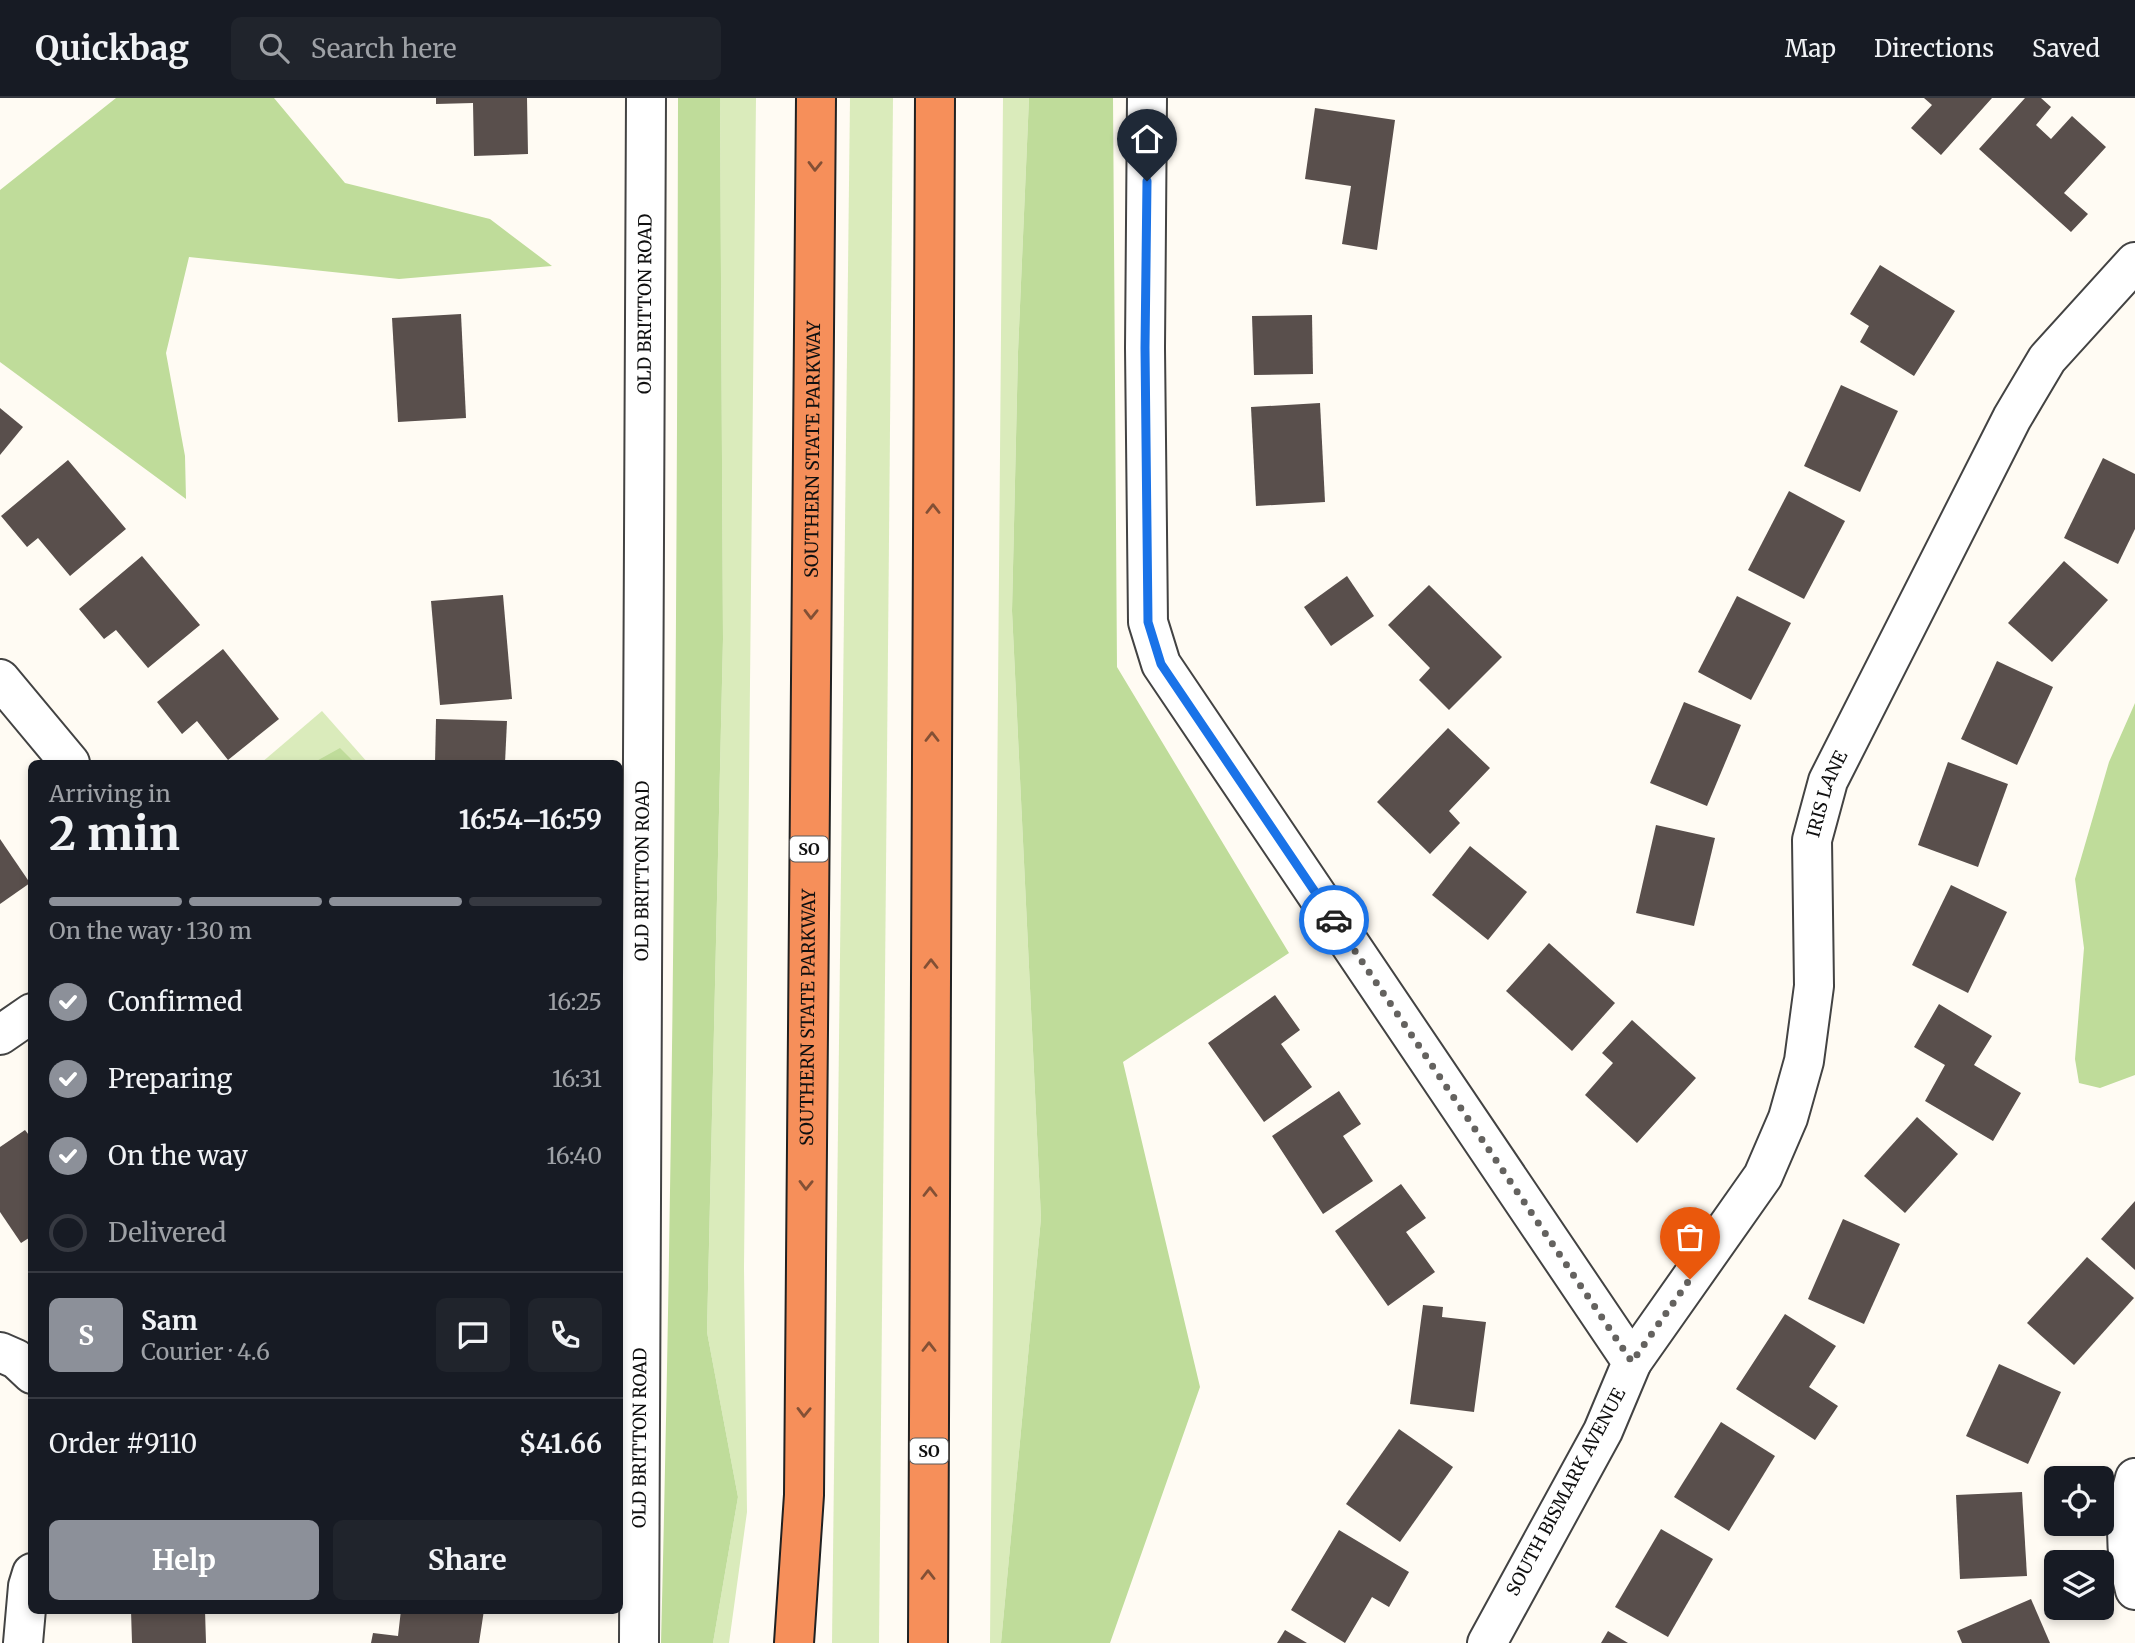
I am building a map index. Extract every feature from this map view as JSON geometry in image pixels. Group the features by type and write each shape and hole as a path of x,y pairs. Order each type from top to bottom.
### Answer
{"highway":[{"name":"SOUTHERN STATE PARKWAY","path":"794,1643 804,1495 816,98"},
{"name":"SO","path":"928,1643 935,98"}],"street":[{"name":"OLD BRITTON ROAD","path":"639,1643 646,98"},
{"path":"1147,98 1145,348 1148,622 1161,664 1632,1362"},
{"name":"IRIS LANE","path":"1632,1362 1763,1176 1788,1118 1804,1061 1814,986 1812,841 1828,781 2011,418 2047,359 2135,262"},
{"path":"0,679 68,760"},
{"path":"0,1035 28,1016"},
{"path":"0,1352 16,1359 28,1370"},
{"name":"SOUTH BISMARK AVENUE","path":"1487,1643 1602,1431 1632,1362"},
{"path":"2135,1478 2127,1512 2128,1564 2135,1590"},
{"path":"23,1643 28,1586"}],"green space":[{"path":"116,98 274,98 345,183 490,219 552,266 399,279 189,257 166,353 185,456 186,499 0,362 0,190"},
{"path":"678,98 720,98 723,639 707,1332 738,1497 713,1643 661,1643 674,870"},
{"path":"720,98 756,98 744,1268 747,1512 729,1643 713,1643 738,1497 707,1332 723,639"},
{"path":"850,98 893,98 879,1643 832,1643"},
{"path":"1003,98 1029,98 1018,352 1012,611 1041,1218 1001,1643 990,1643"},
{"path":"1029,98 1113,98 1117,667 1289,953 1123,1062 1200,1387 1110,1643 1001,1643 1041,1218 1012,611 1018,352"},
{"path":"2135,703 2135,1075 2100,1088 2079,1083 2075,1059 2084,948 2075,879 2109,762"},
{"path":"322,711 365,760 265,760"},
{"path":"340,748 352,760 318,760"}],"building":[{"path":"436,98 527,98 528,154 474,156 473,103 436,104"},
{"path":"1924,98 1992,98 1941,155 1911,128 1932,105"},
{"path":"2025,98 2041,98 2051,107 2036,125 2051,139 2072,116 2106,147 2064,193 2088,214 2071,232 1979,149"},
{"path":"1315,108 1395,120 1377,250 1342,244 1351,186 1305,179"},
{"path":"1880,265 1955,311 1914,376 1860,342 1869,326 1850,314"},
{"path":"461,314 466,418 398,422 392,318"},
{"path":"1312,315 1313,374 1254,375 1252,316"},
{"path":"1841,385 1898,411 1860,492 1804,466"},
{"path":"1320,403 1325,502 1256,506 1251,407"},
{"path":"0,408 23,427 0,455"},
{"path":"2103,458 2135,474 2135,529 2118,564 2064,538"},
{"path":"68,460 126,529 70,576 38,538 27,547 1,516"},
{"path":"1789,491 1845,521 1804,599 1748,570"},
{"path":"142,556 200,625 148,668 116,630 104,639 79,609"},
{"path":"2064,561 2108,600 2052,662 2008,623"},
{"path":"1347,576 1374,616 1331,646 1304,607"},
{"path":"1429,585 1502,657 1449,710 1419,680 1430,668 1388,625"},
{"path":"503,595 512,699 440,705 431,601"},
{"path":"1737,596 1791,623 1751,700 1698,672"},
{"path":"223,649 279,719 228,760 197,721 182,734 157,702"},
{"path":"1997,661 2053,687 2017,765 1961,739"},
{"path":"1684,702 1741,725 1707,806 1650,783"},
{"path":"436,719 507,721 505,760 435,760"},
{"path":"1448,728 1490,768 1449,811 1460,823 1430,854 1377,802"},
{"path":"1948,762 2008,784 1978,867 1918,845"},
{"path":"1656,825 1715,838 1694,926 1636,913"},
{"path":"0,839 28,880 28,884 0,904"},
{"path":"1470,846 1527,892 1488,940 1432,895"},
{"path":"1951,885 2007,912 1968,993 1912,965"},
{"path":"1549,943 1615,1003 1572,1051 1506,991"},
{"path":"1275,995 1300,1030 1281,1044 1312,1087 1264,1122 1208,1043"},
{"path":"1939,1004 1992,1036 1974,1065 2021,1093 1993,1141 1925,1101 1945,1065 1914,1047"},
{"path":"1632,1020 1696,1078 1637,1143 1585,1095 1613,1063 1602,1053"},
{"path":"1339,1091 1361,1124 1343,1136 1373,1181 1323,1214 1272,1136"},
{"path":"1917,1117 1958,1154 1905,1213 1864,1176"},
{"path":"25,1130 28,1134 28,1239 21,1243 0,1212 0,1147"},
{"path":"1401,1184 1426,1218 1406,1232 1435,1272 1388,1306 1335,1231"},
{"path":"2135,1201 2135,1270 2101,1239"},
{"path":"1843,1219 1900,1244 1864,1324 1808,1299"},
{"path":"2087,1257 2134,1298 2074,1365 2027,1323"},
{"path":"1423,1305 1443,1307 1442,1317 1486,1322 1474,1412 1410,1404"},
{"path":"1785,1314 1836,1346 1809,1387 1838,1406 1815,1440 1736,1389"},
{"path":"1999,1364 2061,1392 2028,1464 1966,1436"},
{"path":"1721,1422 1775,1456 1729,1531 1674,1497"},
{"path":"1399,1429 1453,1467 1400,1542 1346,1504"},
{"path":"2022,1492 2027,1576 1960,1579 1956,1495"},
{"path":"1661,1529 1713,1559 1668,1637 1615,1607"},
{"path":"1339,1530 1409,1572 1389,1607 1372,1597 1345,1643 1291,1610"},
{"path":"2031,1599 2050,1643 1962,1643 1957,1631"},
{"path":"131,1614 205,1614 206,1643 132,1643"},
{"path":"401,1614 483,1614 479,1643 371,1643 373,1633 398,1636"},
{"path":"1285,1630 1307,1643 1277,1643"},
{"path":"1608,1631 1628,1643 1601,1643"}],"way so far":[{"path":"1334,920 1632,1362 1690,1279"}],"route":[{"path":"1147,181 1145,348 1148,622 1161,664 1334,920"}]}
